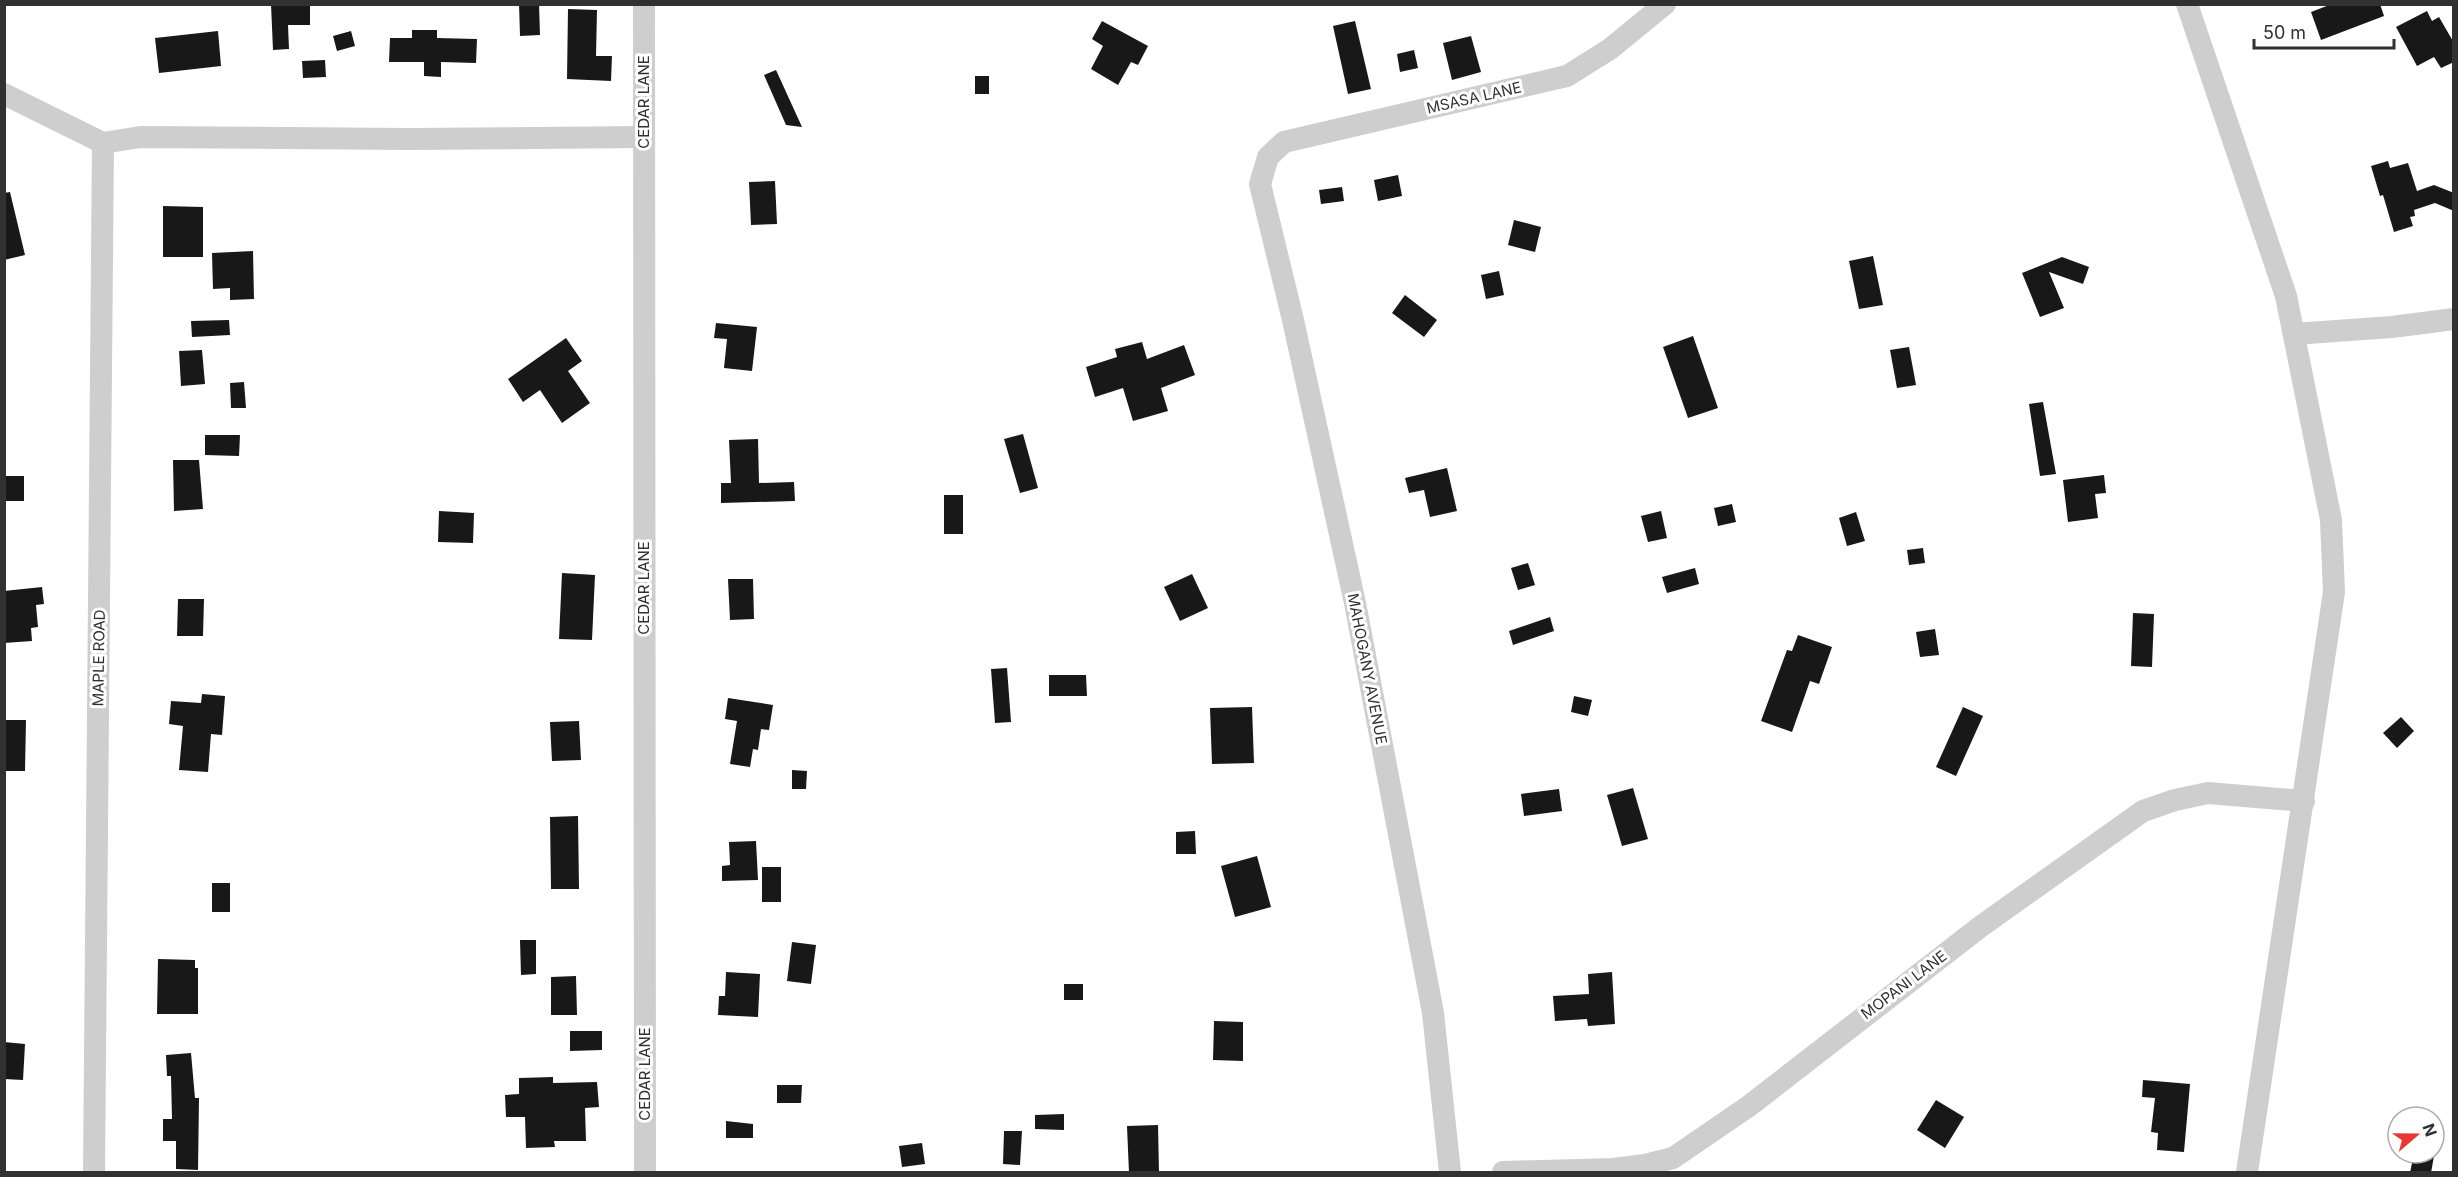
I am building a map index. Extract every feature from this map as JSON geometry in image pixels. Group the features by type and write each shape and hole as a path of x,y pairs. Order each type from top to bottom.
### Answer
{"street":[{"name":"CEDAR LANE","path":"644,4 645,1173"},
{"name":"MSASA LANE","path":"1265,163 1284,142 1567,76 1610,49 1665,4"},
{"path":"2187,4 2286,296 2331,520 2334,592 2247,1173"},
{"path":"4,94 103,143 140,137 408,139 644,137"},
{"name":"MAPLE ROAD","path":"94,1173 103,143"},
{"name":"MAHOGANY AVENUE","path":"1265,163 1260,184 1355,603 1433,1013 1450,1173"},
{"path":"2294,334 2392,327 2454,319"},
{"name":"MOPANI LANE","path":"1503,1173 1612,1169 1645,1165 1673,1158 1749,1106 1980,927 2143,811 2175,800 2208,793 2304,801"}],"building":[{"path":"271,4 310,4 310,25 288,25 289,49 273,50"},
{"path":"519,4 539,4 540,35 520,36"},
{"path":"2332,4 2380,4 2384,16 2321,40 2311,12"},
{"path":"568,9 597,10 596,56 612,56 611,81 567,79"},
{"path":"2427,11 2432,21 2439,17 2454,43 2454,62 2441,68 2434,57 2417,66 2396,27"},
{"path":"1102,21 1148,46 1138,65 1131,62 1118,85 1091,69 1103,46 1092,39"},
{"path":"1355,21 1371,89 1348,94 1333,26"},
{"path":"412,30 437,30 437,38 477,39 476,63 441,62 441,77 424,76 424,62 389,62 390,38 412,38"},
{"path":"218,31 221,66 159,73 155,38"},
{"path":"351,31 355,46 337,51 333,36"},
{"path":"1471,36 1481,72 1452,80 1443,43"},
{"path":"1414,50 1418,68 1400,72 1397,54"},
{"path":"325,60 326,77 303,78 302,61"},
{"path":"776,70 802,127 786,125 764,75"},
{"path":"975,76 989,76 989,94 975,94"},
{"path":"2388,161 2390,168 2408,163 2417,191 2434,185 2454,193 2454,211 2435,203 2414,210 2415,216 2410,217 2413,226 2394,232 2371,166"},
{"path":"1398,175 1402,196 1378,201 1374,180"},
{"path":"775,181 777,224 751,225 749,182"},
{"path":"1342,187 1344,201 1321,204 1319,190"},
{"path":"10,192 25,255 4,260 4,193"},
{"path":"163,206 203,207 203,257 163,257"},
{"path":"1514,220 1541,227 1535,252 1508,245"},
{"path":"253,251 254,299 230,300 230,288 213,289 212,253"},
{"path":"1873,256 1883,305 1859,309 1849,261"},
{"path":"2062,257 2089,267 2083,284 2049,272 2064,308 2040,317 2022,273"},
{"path":"1499,271 1504,295 1486,299 1481,275"},
{"path":"1405,295 1437,320 1424,337 1392,313"},
{"path":"229,320 230,335 192,337 191,321"},
{"path":"716,323 757,327 752,371 724,368 727,339 714,338"},
{"path":"1693,336 1718,408 1688,418 1663,347"},
{"path":"566,338 582,361 568,371 590,403 562,423 540,390 523,402 508,379"},
{"path":"1142,342 1147,359 1184,345 1195,375 1161,388 1168,411 1133,421 1123,388 1095,397 1086,367 1117,357 1115,349"},
{"path":"1909,347 1916,385 1897,388 1890,350"},
{"path":"202,350 205,384 181,386 179,351"},
{"path":"244,382 246,408 231,408 230,383"},
{"path":"2043,402 2056,474 2040,476 2029,404"},
{"path":"1023,434 1038,488 1020,493 1004,439"},
{"path":"205,435 240,435 239,456 205,455"},
{"path":"758,439 759,483 794,482 795,501 721,503 721,483 731,483 729,440"},
{"path":"173,460 199,460 203,509 174,511"},
{"path":"1447,468 1457,511 1430,517 1424,490 1409,493 1405,478"},
{"path":"2104,475 2106,493 2095,494 2098,518 2068,522 2063,480"},
{"path":"4,476 24,476 24,501 4,501"},
{"path":"944,495 963,495 963,534 944,534"},
{"path":"1732,504 1736,522 1718,526 1714,508"},
{"path":"439,511 474,513 473,543 438,542"},
{"path":"1661,511 1667,538 1648,542 1641,516"},
{"path":"1856,512 1865,541 1847,546 1839,518"},
{"path":"1923,548 1925,563 1909,565 1907,550"},
{"path":"1528,563 1535,585 1518,590 1511,568"},
{"path":"1695,568 1699,584 1667,593 1662,577"},
{"path":"562,573 595,575 592,640 559,639"},
{"path":"1192,574 1208,608 1180,621 1164,587"},
{"path":"728,579 753,579 754,619 730,620"},
{"path":"42,587 44,604 36,605 38,627 31,628 32,641 4,643 4,591"},
{"path":"178,599 204,599 203,636 177,636"},
{"path":"2133,613 2154,614 2152,667 2131,666"},
{"path":"1550,617 1554,631 1513,645 1509,631"},
{"path":"1935,629 1939,655 1920,657 1916,632"},
{"path":"1798,635 1832,647 1819,684 1810,681 1792,732 1761,721 1787,650 1792,651"},
{"path":"1007,668 1011,722 995,723 991,669"},
{"path":"1049,675 1086,675 1087,696 1049,696"},
{"path":"202,694 225,696 222,735 211,734 208,772 179,770 183,726 169,724 171,701 201,703"},
{"path":"1574,696 1592,700 1588,716 1571,712"},
{"path":"728,698 773,705 769,730 761,729 758,750 753,749 750,767 730,764 737,721 725,719"},
{"path":"1252,707 1254,763 1212,764 1210,708"},
{"path":"1963,707 1983,716 1956,776 1936,767"},
{"path":"2401,717 2414,731 2397,748 2383,733"},
{"path":"4,720 26,720 25,771 4,771"},
{"path":"579,721 581,760 552,761 550,722"},
{"path":"792,770 807,771 806,789 792,789"},
{"path":"1633,788 1648,839 1622,846 1607,795"},
{"path":"1559,789 1562,811 1524,816 1521,794"},
{"path":"578,816 579,889 551,889 550,817"},
{"path":"1195,831 1196,854 1176,854 1176,832"},
{"path":"756,841 758,880 722,881 722,866 730,865 729,842"},
{"path":"1257,856 1271,907 1235,917 1221,866"},
{"path":"762,867 781,867 781,902 762,902"},
{"path":"212,883 230,883 230,912 212,912"},
{"path":"520,940 536,940 536,974 521,975"},
{"path":"792,942 816,945 811,984 787,981"},
{"path":"158,959 195,960 195,968 198,968 198,1014 157,1014"},
{"path":"726,972 760,974 758,1017 718,1015 719,996 725,996"},
{"path":"1612,972 1615,1024 1588,1026 1587,1019 1555,1021 1553,996 1589,994 1588,974"},
{"path":"576,976 577,1015 551,1015 551,977"},
{"path":"1064,984 1083,984 1083,1000 1064,1000"},
{"path":"1214,1021 1243,1022 1243,1061 1213,1060"},
{"path":"570,1031 602,1031 602,1050 570,1051"},
{"path":"4,1042 25,1044 23,1080 4,1079"},
{"path":"191,1053 195,1098 199,1098 198,1170 176,1169 176,1141 163,1141 163,1119 172,1119 171,1076 167,1076 166,1055"},
{"path":"553,1077 553,1083 597,1082 599,1107 585,1108 586,1141 554,1141 555,1147 526,1148 525,1117 506,1117 505,1095 519,1094 519,1078"},
{"path":"2143,1080 2190,1084 2184,1152 2157,1150 2158,1133 2151,1132 2155,1098 2142,1097"},
{"path":"777,1085 802,1085 801,1103 777,1103"},
{"path":"1936,1100 1964,1117 1945,1148 1917,1130"},
{"path":"1064,1114 1064,1130 1035,1129 1035,1115"},
{"path":"726,1121 753,1124 753,1138 726,1138"},
{"path":"1158,1125 1159,1173 1129,1173 1127,1126"},
{"path":"1004,1131 1022,1131 1020,1165 1003,1164"},
{"path":"922,1143 925,1164 902,1167 899,1146"},
{"path":"2412,1165 2432,1165 2431,1173 2410,1173"}]}
